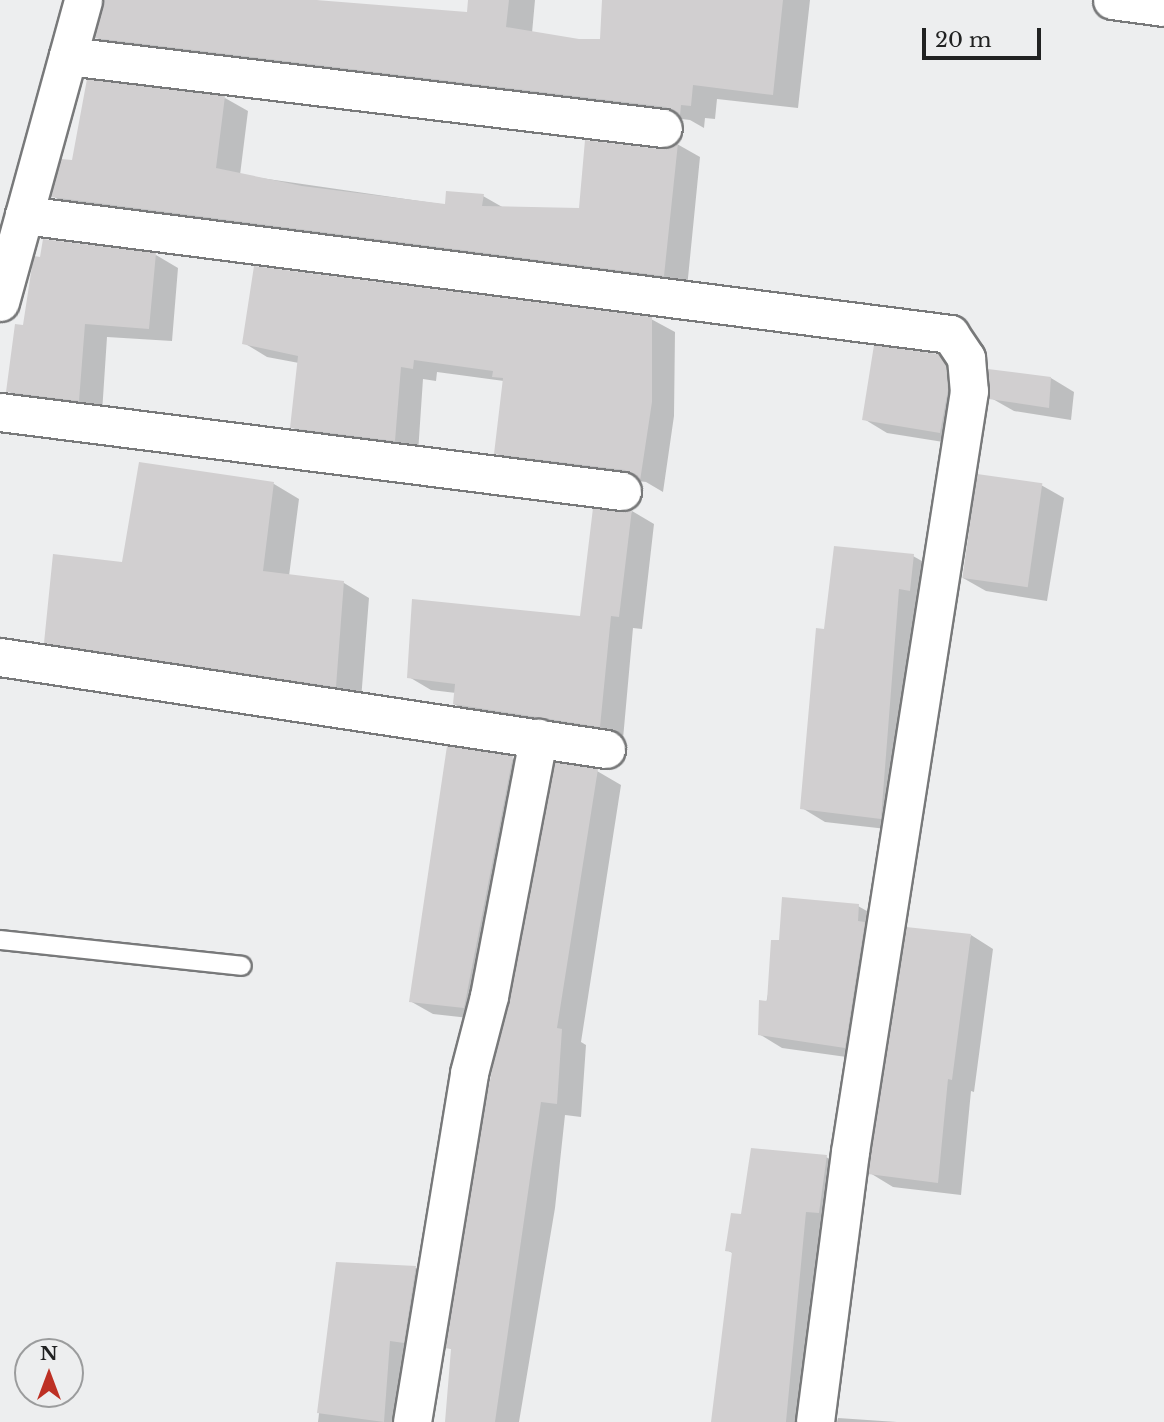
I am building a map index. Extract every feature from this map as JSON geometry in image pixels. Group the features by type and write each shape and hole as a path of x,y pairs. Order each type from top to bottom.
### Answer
{"street":[{"path":"0,302 83,0"},
{"path":"1112,0 1164,7"},
{"path":"68,56 663,128"},
{"path":"24,215 950,334 966,358 969,391 850,1152 815,1422"},
{"path":"0,412 622,491"},
{"path":"0,657 606,749"},
{"path":"412,1422 469,1073 489,996 538,738"}],"lane":[{"path":"0,940 242,966"}],"building":[{"path":"103,0 316,0 467,12 468,0 509,0 506,27 579,39 600,39 602,0 783,0 773,95 693,85 691,106 681,105 680,116 666,107 94,38"},
{"path":"87,79 225,96 216,168 302,186 445,204 446,191 484,194 482,206 579,208 585,140 660,149 678,143 664,276 51,197 61,159 72,160"},
{"path":"43,239 156,253 149,329 85,324 79,401 6,392 15,324 23,325 34,256 40,257"},
{"path":"254,266 652,317 652,402 640,481 625,470 494,454 503,378 492,377 493,371 414,360 413,369 401,367 395,441 290,428 298,356 242,344"},
{"path":"874,345 938,354 946,365 948,390 940,433 862,420"},
{"path":"988,369 1051,377 1049,408 989,399"},
{"path":"139,462 274,482 263,571 344,581 336,687 44,643 53,554 122,562"},
{"path":"977,474 1042,483 1028,587 962,578"},
{"path":"593,508 632,509 619,617 611,616 600,727 453,704 455,684 407,678 412,599 580,616"},
{"path":"834,546 914,554 910,591 899,589 881,819 800,809 816,628 824,629"},
{"path":"447,746 513,756 464,1008 409,1002"},
{"path":"555,762 598,769 557,1028 562,1029 557,1104 541,1102 495,1422 445,1422 451,1349 445,1348 485,1105"},
{"path":"782,897 859,904 858,921 865,922 845,1048 758,1035 759,1000 767,1001 771,940 779,940"},
{"path":"906,927 971,934 952,1080 948,1079 938,1183 868,1174"},
{"path":"751,1148 827,1155 819,1213 806,1212 786,1422 711,1422 732,1252 725,1251 731,1213 741,1214"},
{"path":"336,1262 416,1266 404,1343 390,1341 384,1422 317,1413"}]}
